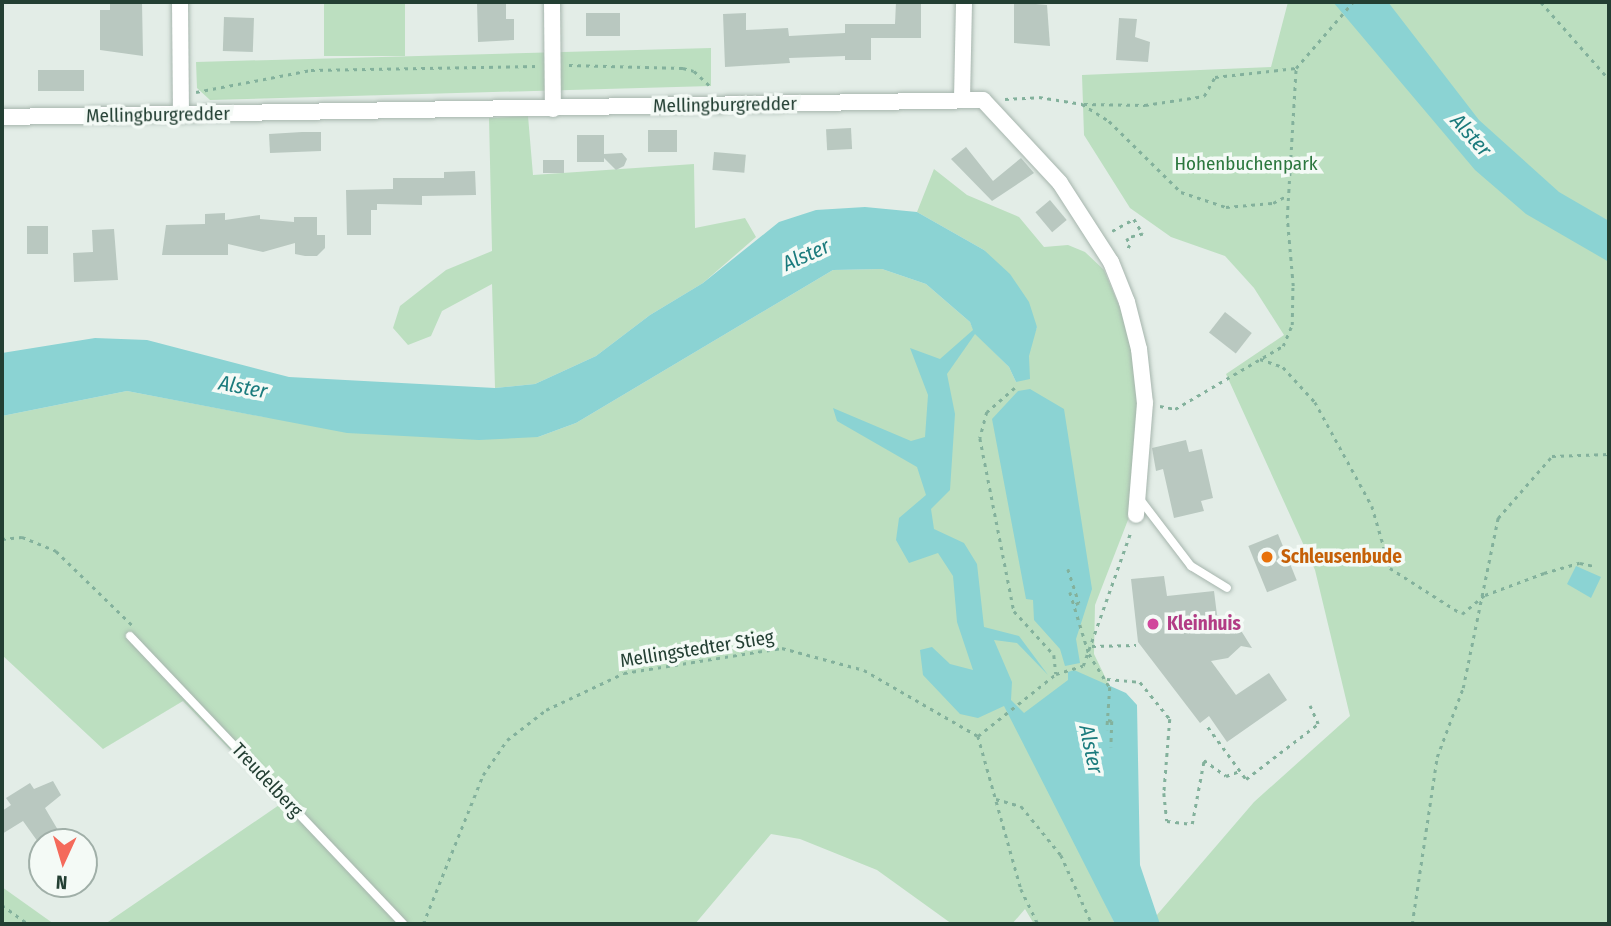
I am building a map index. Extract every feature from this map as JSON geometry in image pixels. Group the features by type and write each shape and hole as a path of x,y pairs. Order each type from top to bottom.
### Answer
{"street":[{"path":"180,2 180,115"},
{"path":"552,2 553,109"},
{"path":"962,99 964,2"},
{"path":"983,100 1035,153 1098,239 1127,302 1139,349 1144,403 1136,514"},
{"name":"Mellingburgredder","path":"2,117 983,100"}],"lane":[{"path":"1139,498 1191,566 1227,588"},
{"name":"Treudelberg","path":"130,636 403,924"}],"path":[{"path":"1175,410 1283,346 1292,326 1288,195 1296,68 1353,2"},
{"path":"1541,2 1609,78 1609,92"},
{"path":"180,97 312,70 552,65 683,68 694,71 731,105"},
{"path":"983,100 1039,97 1082,104 1144,105 1204,96 1215,77 1296,68"},
{"path":"1082,104 1109,121 1181,192 1226,207 1273,203 1288,195"},
{"path":"1098,239 1134,219 1143,234 1127,238"},
{"path":"1259,359 1283,367 1315,402 1371,506 1391,568 1462,614 1485,595 1580,563 1594,566"},
{"path":"1015,388 987,412 979,438 1014,611 1054,656 1056,674"},
{"path":"1412,924 1437,757 1463,688 1485,595 1498,518 1552,456 1609,454"},
{"path":"1038,924 1021,889 978,736 1021,706 1056,674 1064,669 1083,666 1136,514"},
{"path":"2,539 22,537 56,551 134,622 130,636"},
{"path":"1068,569 1079,603 1075,605"},
{"path":"1070,592 1089,654 1107,679 1107,730"},
{"path":"1091,646 1136,645"},
{"name":"Mellingstedter Stieg","path":"423,924 483,775 507,740 546,710 624,673 782,648 864,670 978,736"},
{"path":"1107,679 1140,682 1170,719 1164,793 1167,821 1192,824 1204,760 1226,776 1240,771"},
{"path":"1208,727 1245,779 1318,724 1310,706"},
{"path":"1108,720 1112,721 1111,747"},
{"path":"996,799 1021,806 1061,855 1093,924"},
{"path":"2,905 28,924"}],"green space":[{"path":"324,2 405,2 405,56 324,56"},
{"name":"Hohenbuchenpark","path":"1288,2 1609,2 1609,924 1160,924 1156,916 1254,802 1350,716 1315,570 1226,374 1284,335 1254,288 1225,256 1171,237 1130,208 1084,135 1082,75 1271,67"},
{"path":"711,48 711,86 210,100 197,88 196,62"},
{"path":"528,116 533,175 694,164 695,228 745,218 756,237 703,283 650,315 596,356 535,384 495,388 492,284 442,311 431,336 408,345 393,328 400,306 446,270 492,251 489,118"},
{"path":"934,169 967,195 1019,217 1044,247 1068,245 1085,252 1104,270 1130,332 1138,417 1133,507 1095,605 1094,654 1110,687 1083,677 1058,806 1115,924 1034,924 1025,909 1012,924 952,924 877,870 800,839 771,834 695,924 105,924 282,803 183,701 103,749 2,655 2,416 127,391 264,417 538,437 576,423 833,270 882,269 926,284 970,322 975,333 1009,367 1016,382 1037,327 984,250 917,212"},
{"path":"2,887 54,924 2,924"}],"water":[{"name":"Alster","path":"1333,2 1388,2 1479,120 1559,192 1609,221 1609,262 1526,214 1475,170"},
{"name":"Alster","path":"865,207 917,212 984,250 1010,274 1029,302 1037,327 1029,356 1030,379 1016,382 1009,367 975,334 947,374 955,414 950,490 931,509 934,529 964,543 977,564 984,627 1019,636 1048,675 1017,643 994,640 1012,682 1011,700 1024,713 1068,680 1068,672 1074,670 1126,693 1137,705 1140,865 1160,924 1115,924 1004,706 978,718 960,714 923,675 920,650 932,647 950,664 973,670 957,622 953,576 938,553 909,563 896,540 899,518 926,495 917,467 837,421 833,408 911,441 925,437 928,395 910,348 940,359 973,330 970,322 926,284 882,269 833,270 576,423 538,437 479,440 347,433 127,391 2,416 2,353 95,338 147,340 289,377 495,388 535,384 596,356 650,315 703,283 779,222 816,210"},
{"path":"1030,389 1064,409 1092,589 1076,639 1080,663 1065,666 1060,649 1034,620 1033,600 1026,599 992,419 1018,391"},
{"path":"1576,566 1601,577 1591,598 1567,584"}],"building":[{"path":"110,2 142,2 143,56 100,50 100,10 110,10"},
{"path":"477,2 506,2 506,19 514,19 514,40 478,42"},
{"path":"896,2 921,2 921,38 871,38 871,60 845,60 845,56 789,58 790,63 725,67 723,14 746,13 746,30 788,28 789,36 845,33 845,24 895,24"},
{"path":"1014,2 1047,5 1050,46 1014,43"},
{"path":"586,13 620,13 620,36 586,36"},
{"path":"224,17 254,18 253,52 223,51"},
{"path":"1119,18 1137,19 1135,37 1150,42 1148,62 1116,60"},
{"path":"38,70 84,70 84,91 38,91"},
{"path":"851,128 852,149 827,150 826,129"},
{"path":"648,130 677,130 677,152 648,152"},
{"path":"321,132 321,151 270,153 269,134"},
{"path":"577,135 604,135 604,154 622,153 627,159 624,166 616,170 604,158 604,162 577,162"},
{"path":"966,147 993,181 1021,158 1034,173 992,201 951,159"},
{"path":"714,152 746,155 744,173 712,170"},
{"path":"543,160 564,160 564,173 543,173"},
{"path":"475,171 476,195 422,196 422,205 377,204 377,210 371,210 371,235 347,235 346,190 393,189 393,178 444,178 444,172"},
{"path":"1050,200 1067,220 1052,232 1035,212"},
{"path":"225,213 225,220 260,215 260,219 294,222 294,217 317,217 317,235 325,235 325,248 317,256 305,256 295,254 295,243 263,252 228,244 228,255 162,255 166,225 205,224 205,214"},
{"path":"27,226 48,226 48,254 27,254"},
{"path":"114,229 118,280 74,282 73,253 93,252 92,230"},
{"path":"1225,312 1252,333 1236,353 1209,332"},
{"path":"1186,440 1189,452 1202,449 1213,498 1201,501 1204,511 1174,518 1163,469 1156,471 1152,448"},
{"path":"1278,534 1297,580 1267,592 1248,546"},
{"path":"1164,576 1167,596 1214,591 1217,615 1235,621 1252,648 1241,646 1228,658 1211,661 1236,695 1269,673 1287,700 1227,742 1209,716 1200,723 1138,642 1131,579"},
{"path":"53,781 61,795 45,808 57,828 28,828 23,821 2,834 2,811 11,805 6,798 30,783 34,789"}],"place":[{"name":"Schleusenbude","path":"1267,557"},
{"name":"Kleinhuis","path":"1153,624"}]}
